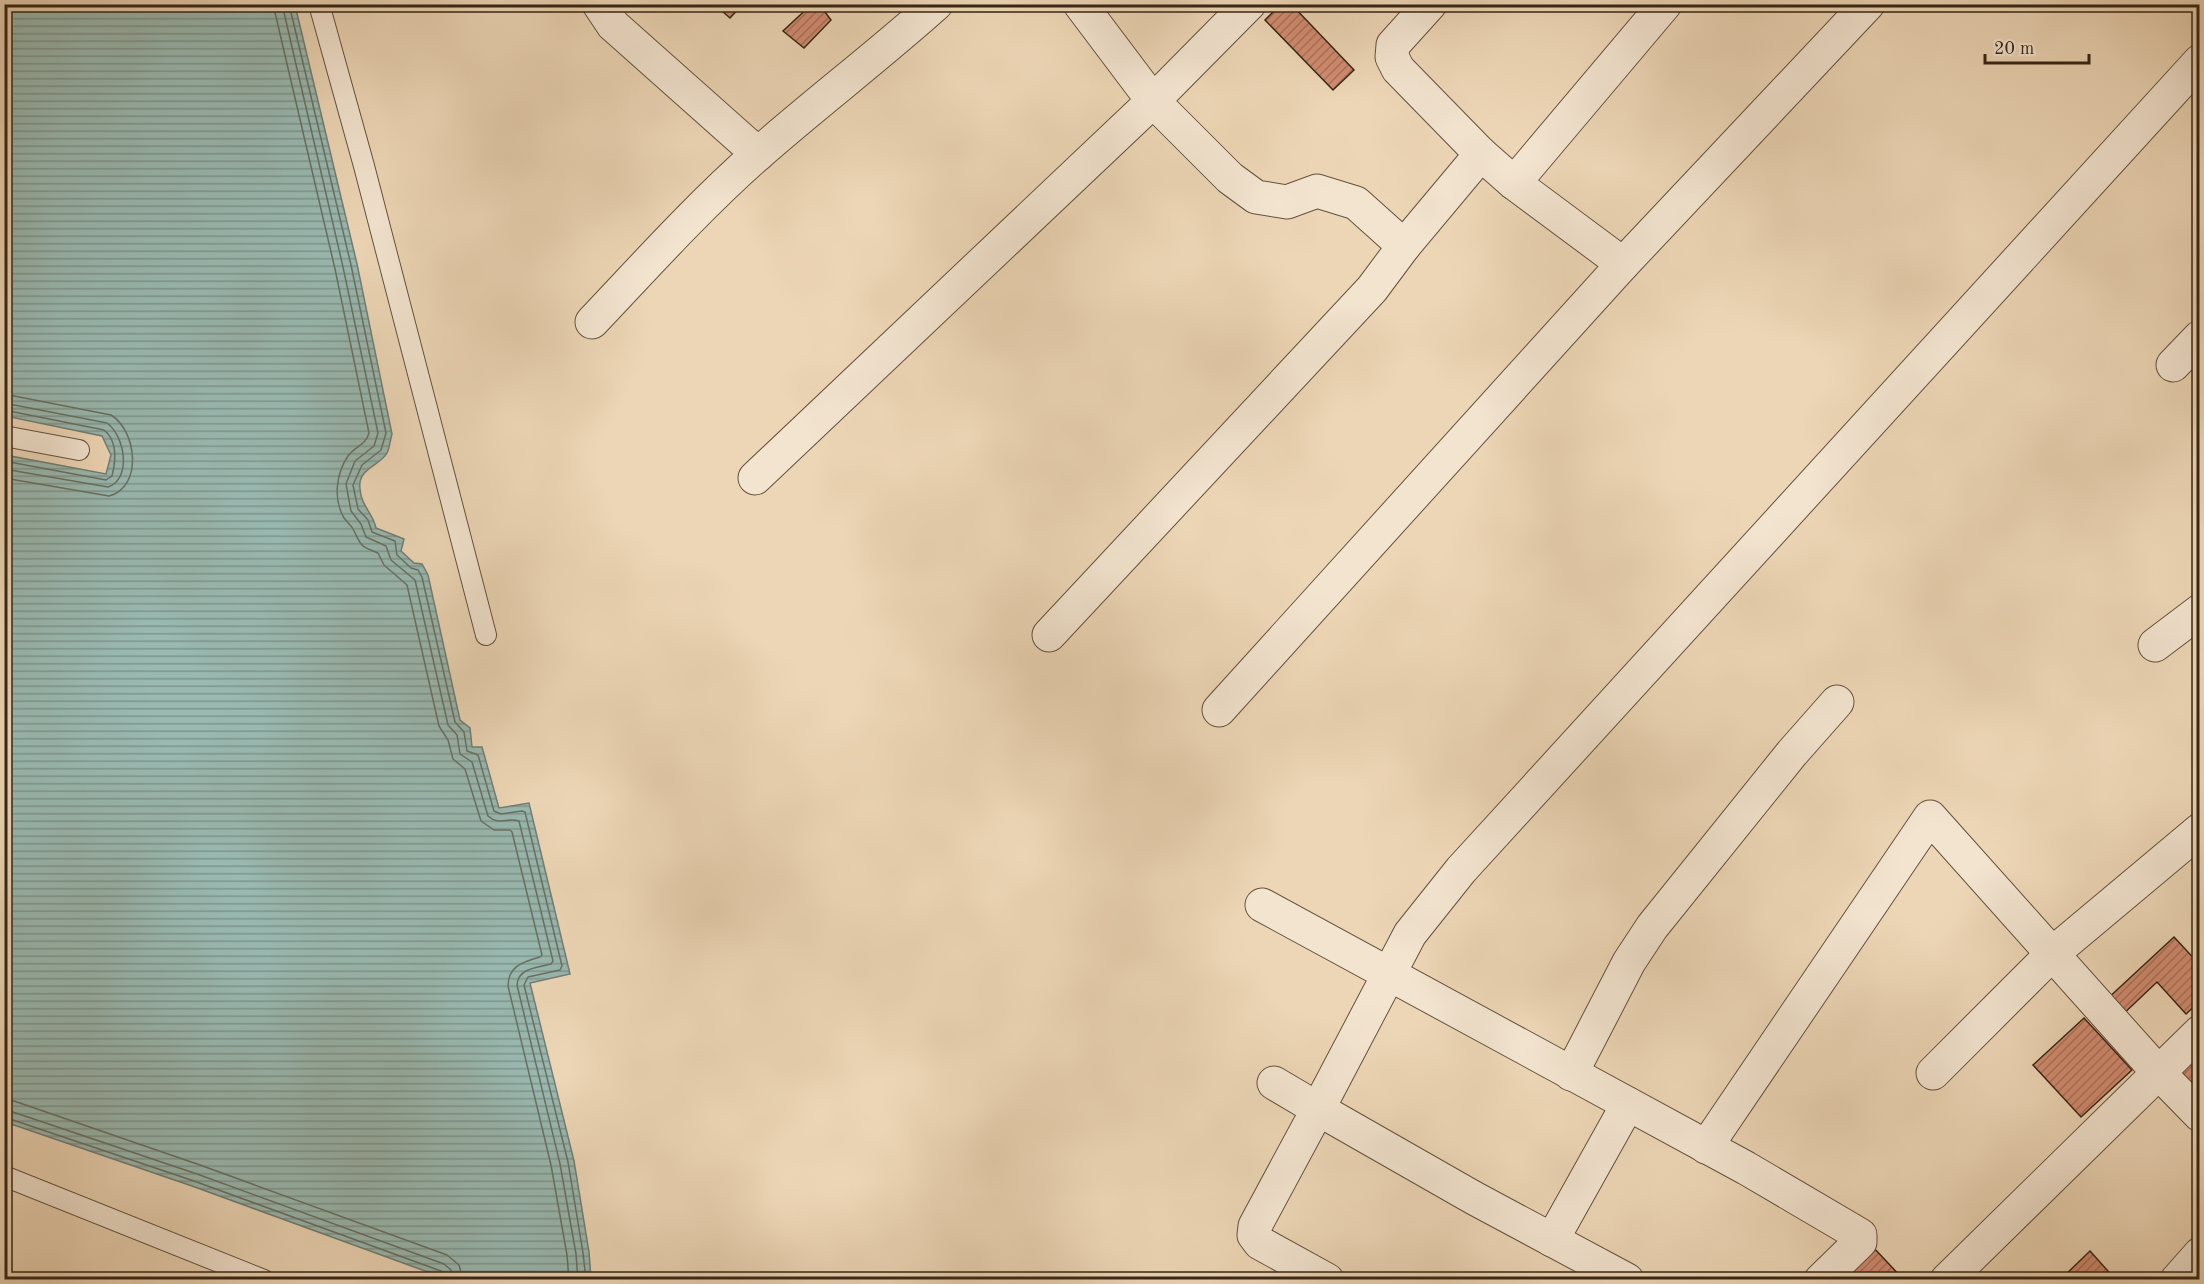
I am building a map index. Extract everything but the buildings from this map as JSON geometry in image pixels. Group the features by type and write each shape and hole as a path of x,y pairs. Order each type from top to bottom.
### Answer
{"street":[{"path":"599,4 613,25 758,154"},
{"path":"592,322 678,231 758,154 890,46 936,4"},
{"path":"1080,4 1153,101 1230,177 1256,197 1287,202 1317,191 1356,203 1404,246"},
{"path":"755,478 1153,101 1249,4"},
{"path":"1431,4 1393,45 1392,57 1398,69 1481,154 1514,183 1623,264"},
{"path":"1514,183 1665,4"},
{"path":"1219,710 1623,264 1868,4"},
{"path":"1327,1280 1260,1243 1254,1235 1255,1226 1410,934 1461,870 2199,61"},
{"path":"1049,635 1372,288 1481,154"},
{"path":"2173,365 2199,337"},
{"path":"2155,645 2199,611"},
{"path":"1571,1074 1629,962 1652,927 1778,770 1837,702"},
{"path":"1706,1147 1930,817 2199,1115"},
{"path":"1933,1073 2052,954 2199,830"},
{"path":"1262,905 1746,1168 1860,1235 1860,1242 1821,1280"},
{"path":"1947,1280 2199,1032"},
{"path":"1274,1083 1474,1198 1627,1280"},
{"path":"1552,1240 1628,1104"},
{"path":"2177,1280 2199,1254"}],"lane":[{"path":"319,4 364,166 486,635"},
{"path":"4,436 79,450"},
{"path":"4,1176 264,1280"}],"water":[{"path":"5,4 295,5 357,264 392,434 387,453 362,476 361,495 376,528 404,539 401,551 414,563 422,564 428,575 460,720 470,728 472,747 482,747 499,808 529,803 570,974 530,983 574,1161 589,1252 591,1279 447,1279 192,1186 5,1122 5,455 106,474 111,455 102,436 5,416"}]}
